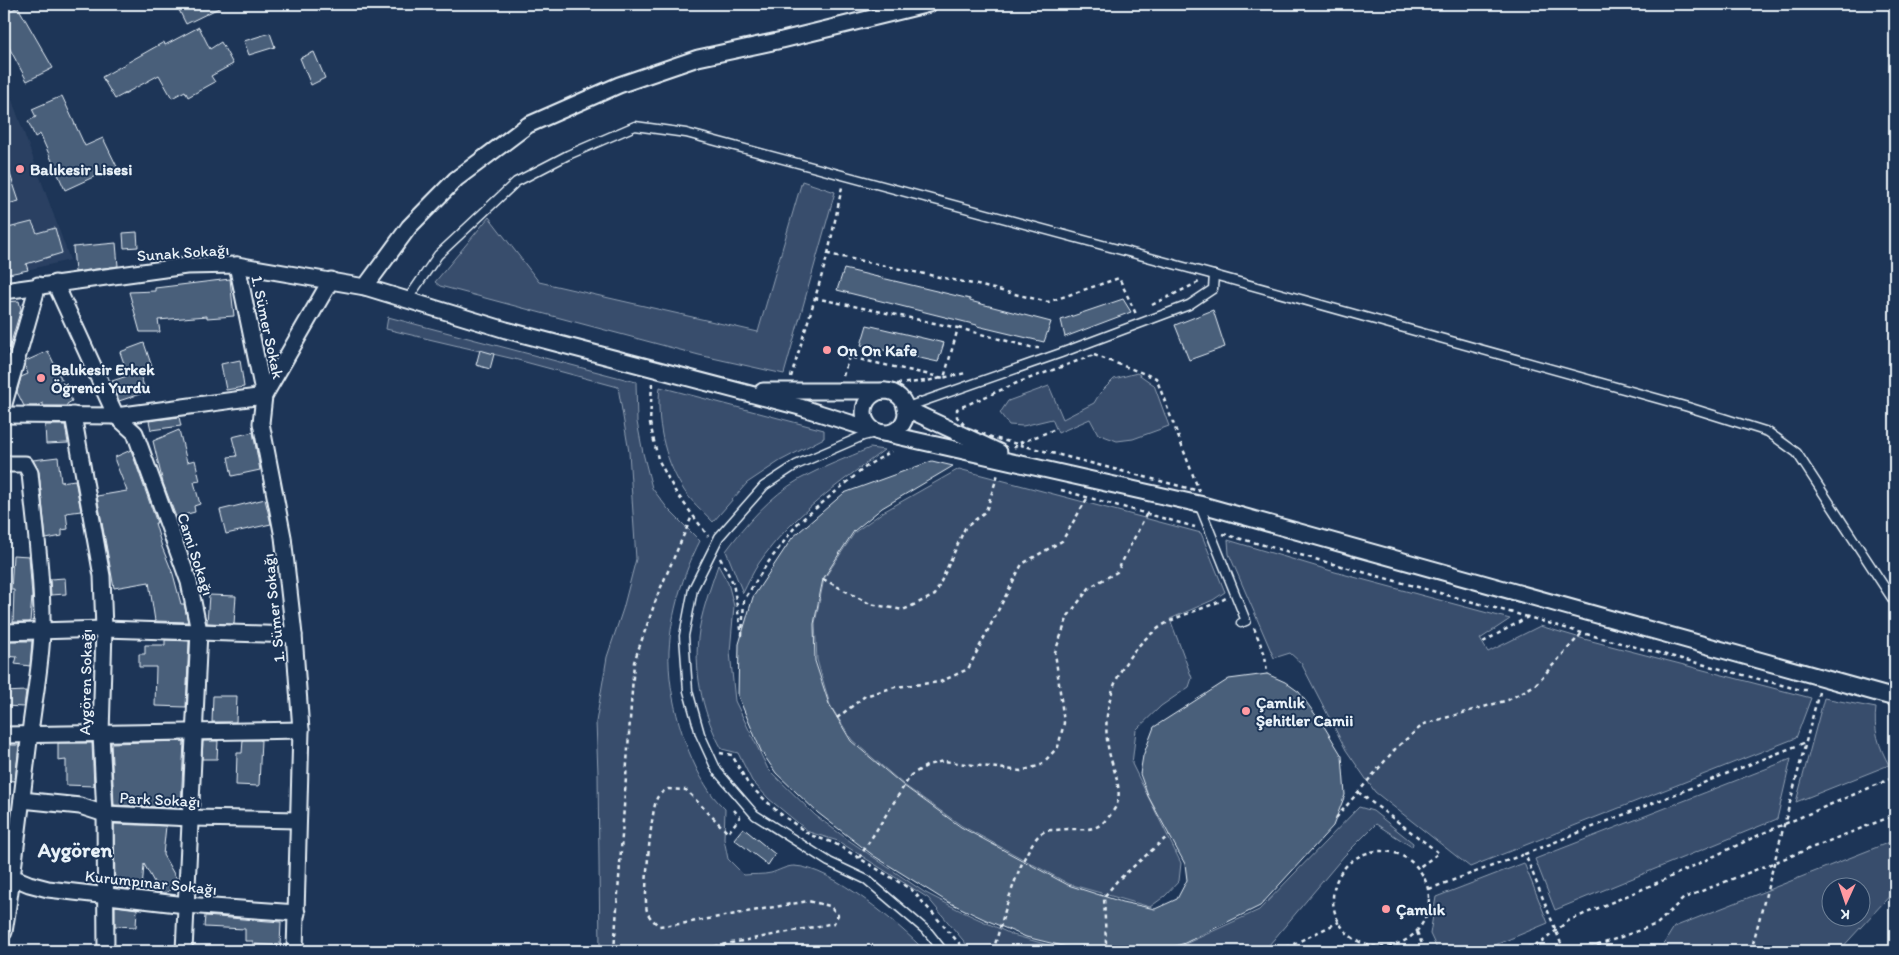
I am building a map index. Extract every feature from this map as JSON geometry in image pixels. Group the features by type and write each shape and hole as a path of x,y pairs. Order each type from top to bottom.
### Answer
{"street":[{"path":"365,287 409,227 456,179 528,125 619,85 698,58 833,28 929,4"},
{"name":"Sunak Sokağı","path":"4,291 186,266 238,265 365,287 506,330 739,391"},
{"name":"1. Sümer Sokak","path":"238,265 264,396"},
{"name":"1. Sümer Sokağı","path":"295,951 301,730 294,635 283,537 261,423 264,396 331,280"},
{"name":"Cami Sokağı","path":"55,283 116,416 135,433 189,582 199,631 184,951"},
{"path":"4,397 38,285"},
{"path":"889,388 872,395 868,399 863,412 867,424 878,432 893,432 903,422 905,408"},
{"path":"739,391 836,392 889,388 898,396 905,408 1012,460"},
{"path":"739,391 800,407 878,432 1012,460 1199,504 1895,698"},
{"path":"4,415 116,416 264,396"},
{"name":"Aygören Sokağı","path":"73,415 102,576 104,629 101,734 105,814 106,951"},
{"path":"4,464 25,464 30,473 42,631 40,668 22,800 8,875 4,932"},
{"path":"4,632 104,629 294,635"},
{"path":"4,735 301,730"},
{"name":"Park Sokağı","path":"22,800 80,806 105,814 298,820"},
{"name":"Kurumpınar Sokağı","path":"8,875 29,884 48,889 186,905 297,913"}],"lane":[{"path":"407,300 438,255 516,182 568,155 635,126 686,133 1214,275 1688,407 1768,432 1797,453 1895,603"},
{"path":"905,408 1189,305 1213,290 1214,275"},
{"path":"878,432 863,436 796,465 764,486 719,537 693,589 684,636 688,691 700,734 717,771 755,815 829,862 867,880 928,932 943,951"},
{"path":"1199,504 1246,621 1241,623"}],"path":[{"path":"790,382 828,254 842,187"},
{"path":"828,254 973,284 1048,302 1119,278 1136,314 1129,317"},
{"path":"1145,309 1214,275"},
{"path":"815,298 958,328 1034,348 1043,347"},
{"path":"944,378 958,328"},
{"path":"1017,444 1199,491 1156,378 1094,355 1017,383 957,409 957,417 966,427 1017,444 1056,429"},
{"path":"836,392 849,357 944,378"},
{"path":"889,388 968,373"},
{"path":"823,579 870,604 904,610 935,595 965,528 986,511 998,472 1012,460 1017,444"},
{"path":"1052,487 1582,633 1801,690 1810,690"},
{"path":"837,718 866,696 895,687 940,682 968,669 1022,564 1062,542 1088,497"},
{"path":"859,858 912,775 920,770 943,761 1021,771 1041,765 1058,747 1064,723 1055,652 1068,616 1090,587 1117,572 1147,513"},
{"path":"614,951 634,662 658,594 692,516"},
{"path":"993,951 1022,861 1033,842 1045,831 1067,828 1084,830 1099,827 1109,818 1118,803 1115,774 1107,742 1106,721 1109,698 1115,681 1125,664 1138,645 1163,625 1231,594"},
{"path":"1483,642 1528,617"},
{"path":"1254,628 1265,655 1267,674"},
{"path":"1336,818 1396,748 1424,724 1508,700 1535,685 1582,633"},
{"path":"1751,951 1819,690"},
{"path":"1429,889 1525,854 1806,742"},
{"path":"718,753 732,755 748,784 778,812 810,835 834,843 912,890 966,951"},
{"path":"1520,951 1542,942 1568,921 1666,879 1784,824 1895,777"},
{"path":"1358,792 1440,853 1418,868"},
{"path":"1582,951 1657,924 1684,898 1895,815"},
{"path":"1103,951 1106,943 1104,897 1117,881 1169,835"},
{"path":"1386,850 1401,854 1418,868 1424,874 1429,889 1430,904 1426,919 1417,932 1406,941 1382,947 1360,942 1346,932 1339,922 1332,902 1334,885 1342,870 1354,858 1369,852 1386,850"},
{"path":"1525,854 1564,951"},
{"path":"1279,951 1339,922"},
{"path":"1417,932 1425,951"},
{"path":"1382,947 1383,951"}],"shaded area":[{"name":"Balıkesir Lisesi","path":"4,78 70,260 4,275"},
{"path":"802,181 835,192 784,374 699,355 440,286 435,282 489,217 539,282 758,332"},
{"path":"388,317 636,382 637,422 652,488 668,509 700,541 683,580 675,608 670,637 669,668 679,724 693,761 712,794 725,809 724,839 728,859 744,875 768,874 794,866 827,876 864,899 899,926 925,951 600,951 596,722 607,657 623,609 636,559 629,452 618,387 514,359 386,329"},
{"path":"1137,373 1154,385 1169,426 1133,439 1117,441 1098,434 1090,419 1058,433 1052,419 1023,426 1009,425 1000,413 1008,401 1049,386 1063,419 1094,403 1100,393 1114,379"},
{"path":"660,387 824,430 824,438 780,461 747,483 713,522 685,492 670,464 660,425"},
{"path":"870,448 884,450 817,501 786,530 759,563 743,593 726,551 750,521 769,502 800,479"},
{"path":"959,469 1201,533 1225,592 1213,600 1170,619 1192,678 1189,687 1161,706 1136,730 1132,764 1181,863 1179,881 1165,896 1150,907 1069,884 962,826 904,785 852,740 830,705 817,660 815,623 824,579 855,532 883,512"},
{"path":"1228,540 1335,572 1510,619 1480,639 1488,652 1540,626 1811,698 1796,738 1470,867 1375,792 1346,750 1301,663 1290,653 1274,658 1229,554"},
{"path":"718,565 728,583 734,606 730,652 735,701 768,769 815,815 924,892 1013,935 1069,951 972,951 928,898 838,841 809,832 769,799 752,781 738,753 722,749 705,710 699,681 697,652 701,620"},
{"path":"1824,698 1876,708 1875,723 1878,738 1889,765 1796,802"},
{"path":"1791,759 1777,819 1555,910 1535,859"},
{"path":"1359,807 1373,811 1413,843 1412,847 1376,824 1344,856 1264,951 1170,951 1259,910"},
{"path":"1895,840 1895,890 1872,915 1872,878 1822,878 1822,928 1860,928 1839,951 1645,951 1663,945 1674,927"},
{"path":"1524,863 1548,923 1481,951 1438,951 1430,934 1436,897"}],"building":[{"path":"176,4 227,4 186,24"},
{"path":"18,7 53,68 27,81 4,38 4,14"},
{"path":"199,27 210,49 221,42 233,64 211,76 215,82 188,97 185,91 172,98 159,75 115,99 102,77 164,42 165,45"},
{"path":"270,33 275,47 249,55 244,41"},
{"path":"314,52 325,78 311,85 300,58"},
{"path":"62,96 85,146 103,138 119,171 104,177 102,173 65,190 40,134 35,137 28,121 36,117 32,109"},
{"path":"4,162 6,162 19,201 4,205"},
{"path":"32,222 37,233 55,228 62,253 26,264 28,270 4,275 4,229"},
{"path":"137,232 138,247 124,248 123,233"},
{"path":"116,243 118,266 75,272 73,247"},
{"path":"844,269 970,299 970,301 1051,322 1044,342 977,326 837,290"},
{"path":"230,279 234,316 158,320 160,332 140,332 129,292 155,291 155,288"},
{"path":"1123,299 1131,312 1065,337 1061,320"},
{"path":"19,301 21,309 6,359 4,359 4,302"},
{"path":"1213,310 1225,347 1189,360 1175,325"},
{"path":"867,325 944,343 938,362 861,345"},
{"path":"144,343 152,367 128,375 120,352"},
{"path":"480,350 494,354 490,369 476,365"},
{"name":"Balıkesir Erkek Öğrenci Yurdu","path":"48,351 72,401 67,406 43,406 43,403 36,406 24,406 17,392 21,377 28,374 25,366 26,361"},
{"path":"240,360 244,387 226,390 221,364"},
{"path":"139,372 146,392 119,401 112,381"},
{"path":"179,417 181,426 151,430 149,421"},
{"path":"45,425 65,425 68,443 46,444"},
{"path":"179,430 187,462 195,460 200,481 194,482 200,504 194,506 195,512 176,517 163,483 153,441"},
{"path":"253,432 260,470 232,476 228,457 237,456 232,437"},
{"path":"131,450 157,523 155,523 162,547 173,574 181,604 184,604 188,622 155,621 149,582 114,588 97,496 127,491 115,457"},
{"path":"58,457 61,482 75,480 81,511 66,513 68,529 62,530 62,536 46,539 39,472 33,460"},
{"name":"Çamlık Şehitler Camii","path":"932,461 953,466 882,508 854,531 823,579 814,624 815,661 829,704 851,741 904,786 961,827 1068,885 1122,902 1155,909 1177,899 1187,880 1185,864 1148,796 1140,774 1143,756 1154,727 1229,679 1267,674 1285,682 1299,692 1325,728 1342,756 1345,795 1333,826 1260,906 1185,943 1161,951 1083,951 1026,937 946,901 874,856 818,813 776,773 761,751 738,696 739,644 753,597 792,538 844,493"},
{"path":"265,499 271,524 226,534 220,510"},
{"path":"13,555 29,556 32,596 30,622 13,622 14,590 11,590"},
{"path":"65,578 66,594 51,595 50,579"},
{"path":"209,595 236,596 234,624 207,623"},
{"path":"165,640 189,641 186,707 155,706 156,667 139,667 139,654 145,654 145,645 165,645"},
{"path":"4,641 32,641 30,666 15,664 17,657 4,656"},
{"path":"26,691 24,707 4,706 4,692"},
{"path":"213,696 237,696 236,722 212,722"},
{"path":"243,740 261,740 259,786 236,785 237,753 242,753"},
{"path":"184,741 181,808 114,805 111,743"},
{"path":"203,741 218,741 217,759 202,759"},
{"path":"58,743 92,743 94,786 66,785 66,760 58,761"},
{"path":"4,745 19,745 15,781 4,780"},
{"path":"114,824 166,826 163,855 178,881 178,886 165,893 160,893 144,864 142,890 115,887"},
{"path":"743,828 775,854 768,865 734,839"},
{"path":"115,906 137,909 136,927 115,926"},
{"path":"205,916 281,922 280,946 253,944 253,941 245,941 245,929 204,927"}],"place":[{"name":"Balıkesir Lisesi","path":"20,169"},
{"name":"On On Kafe","path":"827,350"},
{"name":"Balıkesir Erkek Öğrenci Yurdu","path":"41,378"},
{"name":"Çamlık Şehitler Camii","path":"1246,711"},
{"name":"Çamlık","path":"1386,909"}],"district":[{"name":"Aygören","path":"75,850"}]}
